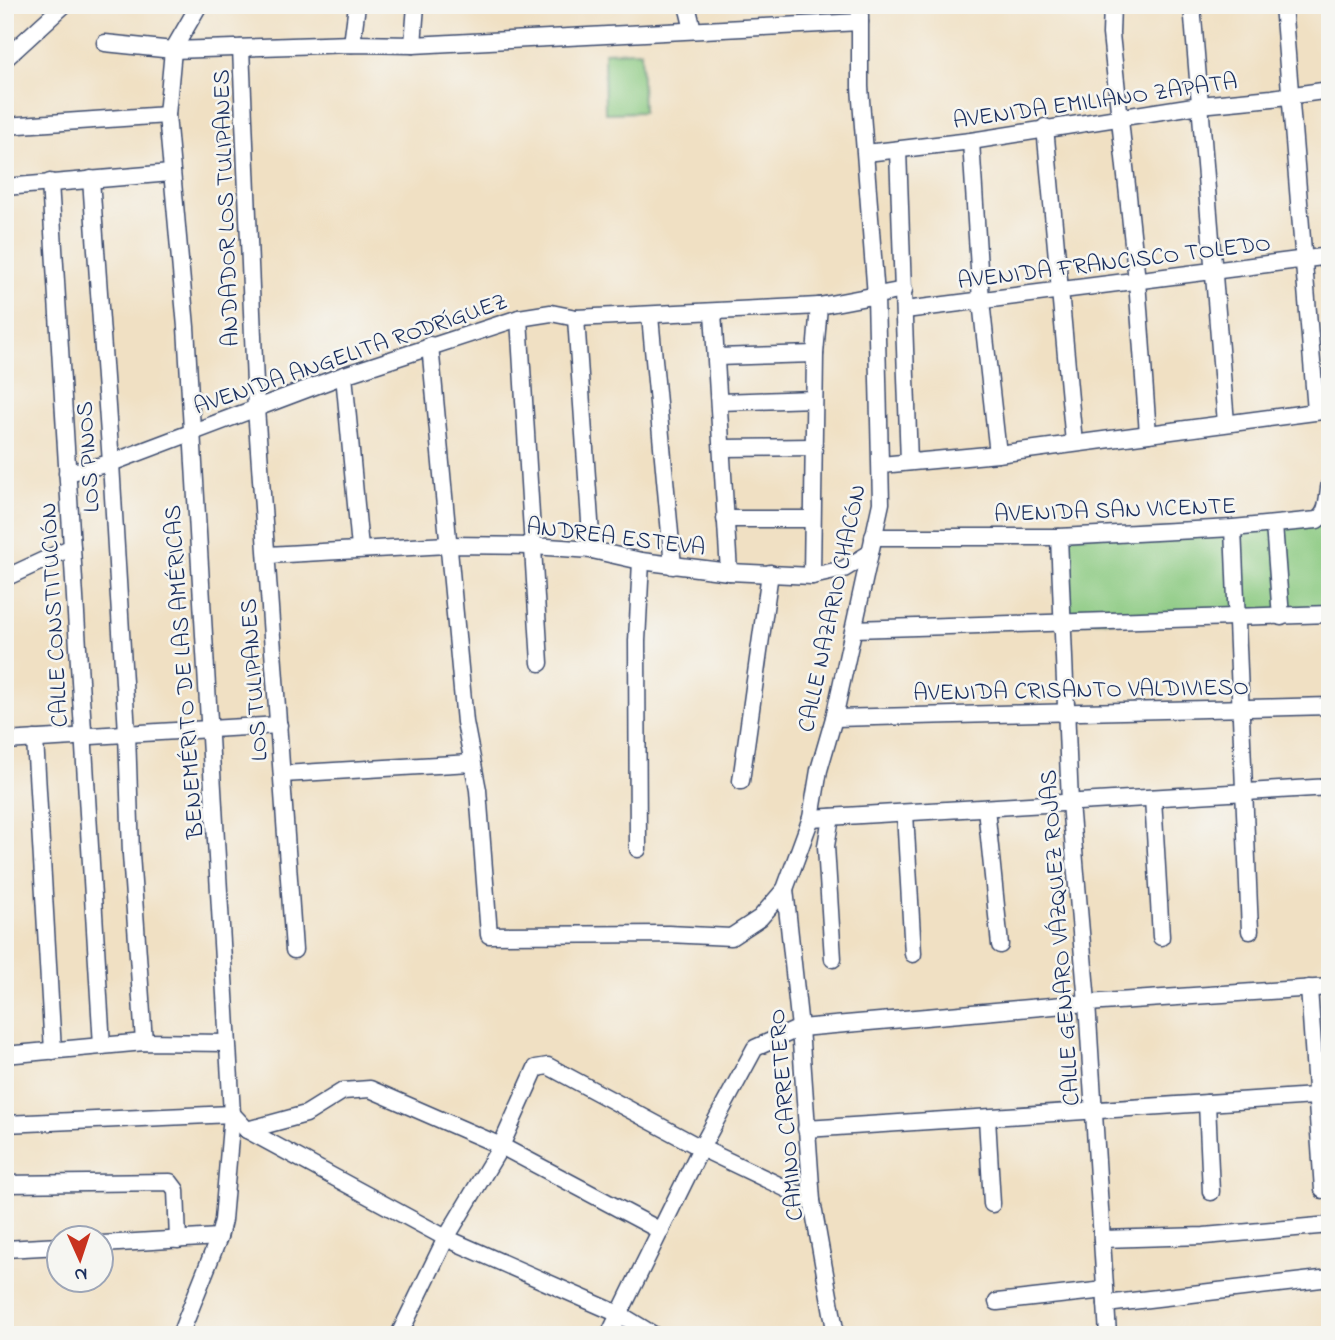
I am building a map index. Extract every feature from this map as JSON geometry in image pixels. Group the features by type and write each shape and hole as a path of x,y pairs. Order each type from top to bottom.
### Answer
{"street":[{"path":"5,59 64,5"},
{"name":"BENEMÉRITO DE LAS AMÉRICAS","path":"180,1335 219,1237 223,1220 232,1114 186,327 167,115 173,50 199,5"},
{"path":"352,44 357,5"},
{"path":"413,45 416,5"},
{"path":"687,5 694,30"},
{"path":"1112,5 1111,34 1137,281 1148,435"},
{"path":"1192,5 1226,423"},
{"path":"881,465 998,454 1323,410 1304,260 1283,5"},
{"path":"105,43 173,50 352,44 413,45 694,30 860,13"},
{"name":"CALLE NAZARIO CHACÓN","path":"471,763 478,790 489,935 668,934 731,937 760,918 785,889 811,818 819,770 834,718 881,503 876,296 860,87 860,13"},
{"name":"ANDADOR LOS TULIPANES","path":"241,48 256,408"},
{"name":"AVENIDA EMILIANO ZAPATA","path":"866,153 971,141 1045,127 1200,105 1330,90"},
{"path":"5,126 167,115"},
{"path":"1045,127 1074,443"},
{"path":"971,141 981,301 998,454"},
{"path":"898,150 909,462"},
{"path":"5,187 171,173"},
{"name":"LOS PINOS","path":"91,179 111,463 127,733 131,854 144,1042"},
{"name":"CALLE CONSTITUCIÓN","path":"50,182 102,1046"},
{"name":"AVENIDA FRANCISCO TOLEDO","path":"905,310 1330,257"},
{"name":"AVENIDA ANGELITA RODRÍGUEZ","path":"67,473 111,463 344,375 519,318 551,313 576,318 819,306 904,290"},
{"path":"812,576 815,354 819,306"},
{"path":"713,312 729,572"},
{"path":"650,316 673,566"},
{"path":"519,318 540,663"},
{"path":"576,318 592,550"},
{"path":"283,775 471,763 447,545 446,499 430,345"},
{"path":"717,357 815,354"},
{"path":"344,375 360,548"},
{"path":"720,402 814,399"},
{"name":"LOS TULIPANES","path":"256,408 294,950"},
{"path":"722,449 813,447"},
{"name":"AVENIDA SAN VICENTE","path":"871,545 1233,528 1317,520 1323,517 1330,483"},
{"path":"725,519 812,519"},
{"path":"1274,525 1281,617"},
{"path":"1233,528 1250,931"},
{"name":"CALLE GENARO VÁZQUEZ ROJAS","path":"1059,537 1070,803 1087,1003 1108,1335"},
{"name":"ANDREA ESTEVA","path":"268,555 447,545 533,546 592,550 673,566 812,576 844,569 871,545"},
{"path":"5,578 72,547"},
{"path":"638,849 637,641 641,561"},
{"path":"741,781 770,573"},
{"path":"854,628 1236,619 1330,614"},
{"name":"AVENIDA CRISANTO VALDIVIESO","path":"834,718 1330,706"},
{"path":"5,740 279,726"},
{"path":"35,739 54,1051"},
{"path":"811,818 1330,787"},
{"path":"1153,798 1161,937"},
{"path":"986,808 1000,945"},
{"path":"905,813 913,954"},
{"path":"831,817 826,845 833,959"},
{"name":"CAMINO CARRETERO","path":"785,889 800,1028 812,1201 836,1335"},
{"path":"609,1335 701,1147 755,1048 800,1028 1087,1003 1330,987"},
{"path":"1309,988 1323,1096 1323,1191"},
{"path":"5,1055 144,1042 227,1042"},
{"path":"399,1335 446,1238 501,1146 536,1068 541,1066 548,1066 701,1147 812,1201"},
{"path":"247,1130 306,1114 343,1091 370,1089 501,1146 661,1231"},
{"path":"806,1129 1323,1096"},
{"path":"1207,1103 1211,1192"},
{"path":"5,1124 232,1114 247,1130 446,1238 621,1315 654,1335"},
{"path":"987,1118 992,1204"},
{"path":"5,1184 170,1182 176,1190 178,1240"},
{"path":"1102,1239 1204,1236 1330,1225"},
{"path":"116,1243 219,1237"},
{"path":"5,1249 46,1247"},
{"path":"997,1302 1106,1297 1330,1278"}],"green space":[{"path":"641,51 643,112 605,113 604,52"},
{"path":"1330,483 1330,614 1064,622 1059,537 1322,517"}]}
